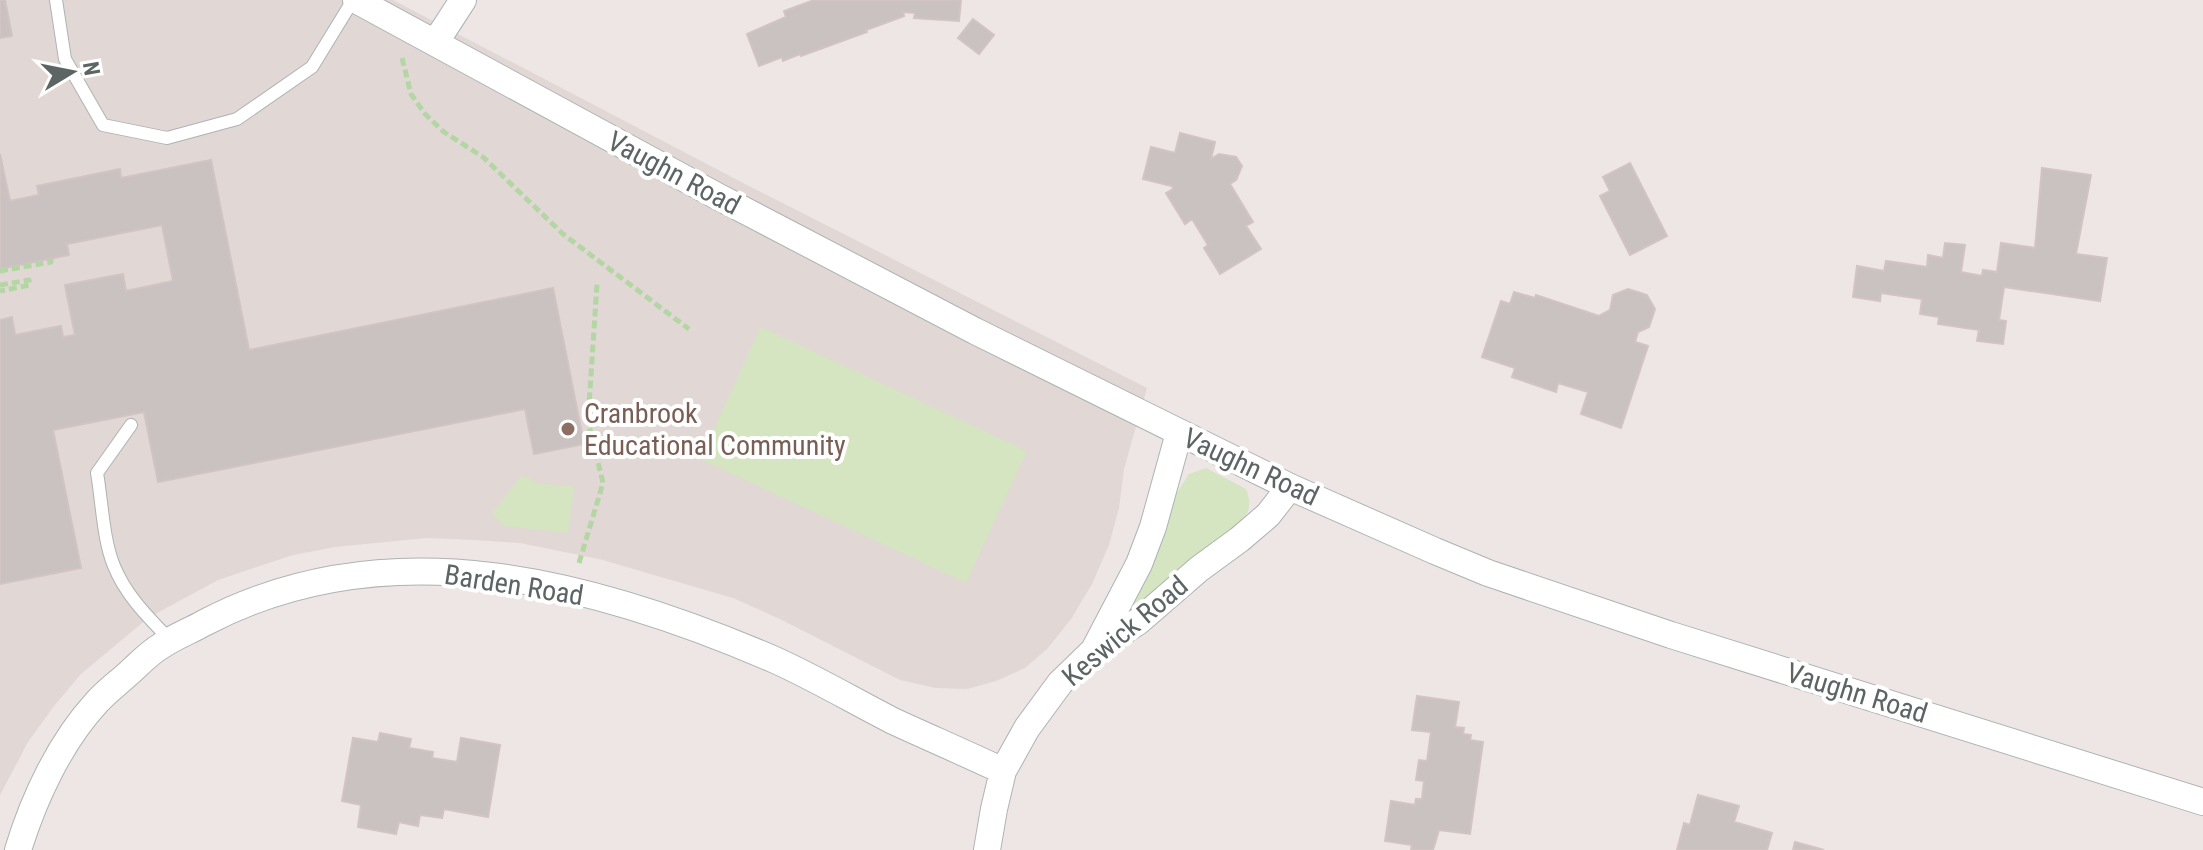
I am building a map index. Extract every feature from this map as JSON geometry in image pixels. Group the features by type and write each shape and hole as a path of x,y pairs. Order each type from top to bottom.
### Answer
{"street":[{"name":"Vaughn Road","path":"354,0 975,331 1290,487 1488,573 2203,802"},
{"path":"435,43 463,0"},
{"path":"1093,651 1139,564 1153,527 1179,433"},
{"name":"Keswick Road","path":"987,850 1003,771 1027,728 1060,683 1093,651 1139,621 1199,569 1240,539 1268,515 1290,487"},
{"name":"Barden Road","path":"18,850 50,771 76,727 98,701 158,647 237,606 275,592 374,573 478,573 572,591 655,615 776,661 1003,771"}],"lane":[{"path":"56,0 65,59 103,125 167,138 237,119 312,67 354,0"},
{"path":"131,425 97,473 106,531 113,565 133,600 171,641"}],"path":[{"path":"405,26 402,55 406,80 411,94 425,114 444,132 483,157 563,234 689,329"},
{"path":"0,271 51,262 51,259"},
{"path":"29,280 30,285 0,288 29,280"},
{"path":"572,591 603,483 588,421 597,284"}],"shaded area":[{"name":"Cranbrook Educational Community","path":"0,0 393,0 749,186 1147,388 1124,469 1119,508 1109,545 1092,584 1071,619 1048,648 1025,668 967,689 936,688 900,680 733,598 599,559 520,543 426,538 335,547 293,555 218,580 148,618 81,674 54,706 28,742 0,795"}],"green space":[{"path":"761,327 1027,451 966,583 700,459"},
{"path":"1206,468 1246,489 1249,501 1247,513 1211,548 1130,611 1173,499 1189,474"},
{"path":"522,475 540,484 574,486 568,533 503,526 492,513"}],"building":[{"path":"0,0 5,0 12,36 0,38"},
{"path":"814,0 961,0 959,21 914,18 915,13 903,12 904,16 867,32 801,56 783,61 782,57 759,66 747,34 786,17 784,11"},
{"path":"973,19 994,35 979,54 958,38"},
{"path":"1180,133 1215,142 1211,159 1219,154 1236,157 1242,166 1236,180 1230,184 1253,222 1246,226 1261,249 1220,274 1204,248 1208,245 1192,219 1185,224 1166,193 1173,189 1172,186 1143,179 1151,147 1175,153"},
{"path":"0,154 10,201 39,195 37,186 120,169 121,178 211,160 249,350 553,288 584,444 534,454 525,409 158,482 144,412 53,430 81,568 0,584 0,320 12,317 15,335 61,326 63,337 75,335 65,285 123,274 126,291 173,281 162,225 67,244 69,255 0,269"},
{"path":"1630,163 1667,236 1630,255 1600,196 1610,191 1603,177"},
{"path":"2042,168 2091,175 2076,254 2107,258 2100,301 2004,287 1999,320 2006,321 2003,344 1977,341 1979,330 1938,324 1939,317 1920,314 1922,299 1881,293 1880,301 1853,297 1857,266 1884,271 1886,261 1927,267 1928,255 1943,258 1945,243 1965,245 1961,272 1982,276 1983,270 1997,272 2001,243 2035,248"},
{"path":"1628,289 1647,295 1655,309 1649,327 1638,332 1635,342 1648,346 1621,428 1581,414 1588,392 1558,383 1556,392 1512,377 1515,368 1482,357 1501,301 1510,304 1514,292 1535,298 1536,295 1599,316 1610,310 1613,295"},
{"path":"1417,696 1459,702 1455,727 1464,728 1463,734 1471,735 1470,740 1483,742 1470,834 1439,830 1433,850 1411,850 1412,845 1385,841 1391,801 1415,805 1416,799 1422,799 1424,781 1416,780 1419,760 1427,761 1431,732 1412,730"},
{"path":"380,733 411,739 409,748 433,752 432,758 457,762 461,738 500,745 488,817 444,809 442,818 420,815 418,826 399,822 396,834 358,827 361,805 342,801 353,738 378,742"},
{"path":"1698,795 1739,806 1734,822 1772,833 1767,850 1677,850 1684,823 1690,825"},
{"path":"1795,842 1824,850 1793,850"}],"place":[{"name":"Cranbrook Educational Community","path":"568,429"}]}
